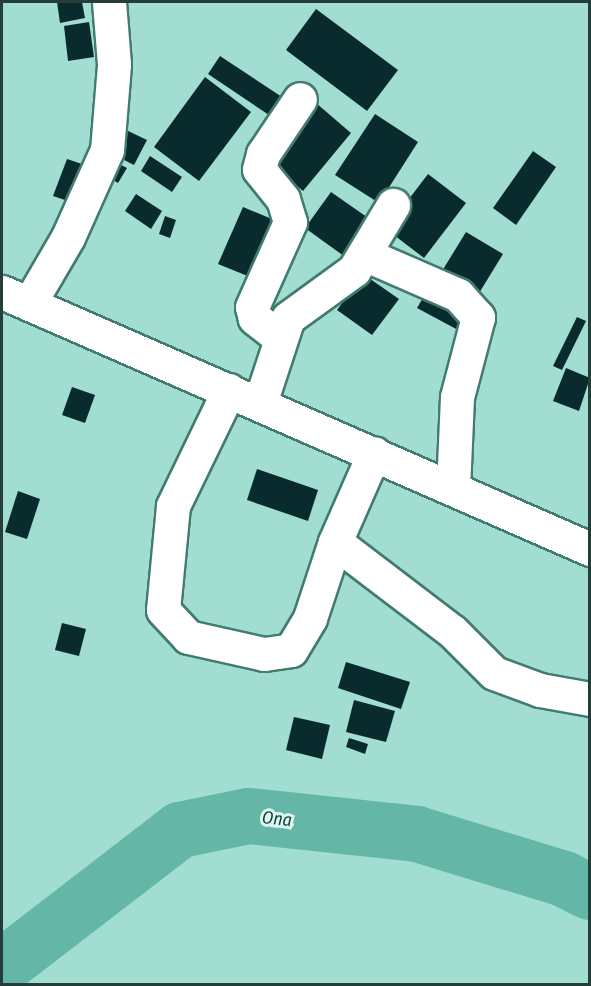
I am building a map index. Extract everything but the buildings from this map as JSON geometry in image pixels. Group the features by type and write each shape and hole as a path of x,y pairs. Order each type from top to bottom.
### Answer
{"main road":[{"path":"109,2 114,64 107,150 68,237 15,298 590,549"},
{"path":"279,337 255,318 252,307 290,222 283,199 259,169 263,154 300,99"},
{"path":"260,404 279,337 288,318 354,270 393,205"},
{"path":"364,254 458,296 478,317 457,397 453,488"},
{"path":"229,390 173,506 163,610 188,637 264,654 291,650 310,618 335,542 374,453"},
{"path":"335,542 452,631 494,673 540,690 590,699"}],"waterway":[{"name":"Ona","path":"2,967 180,830 249,816 417,834 564,879 590,892"}]}
